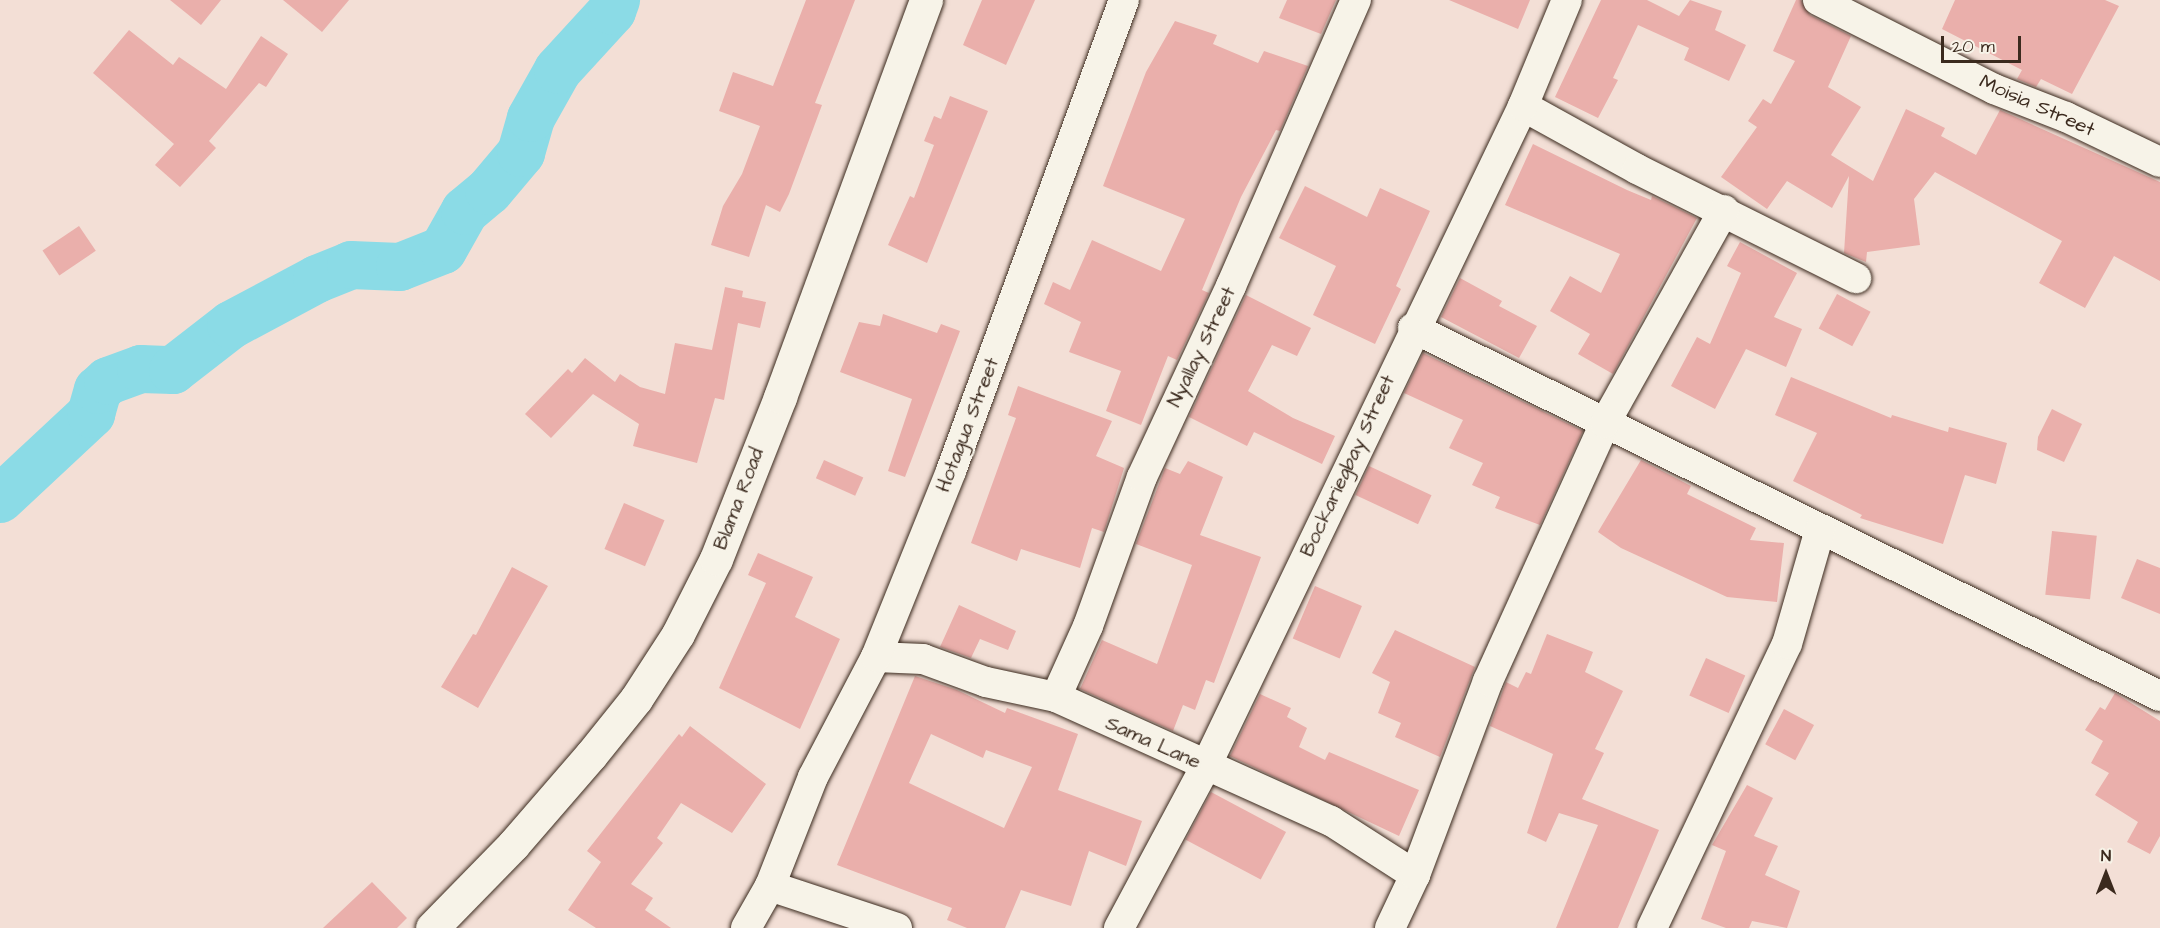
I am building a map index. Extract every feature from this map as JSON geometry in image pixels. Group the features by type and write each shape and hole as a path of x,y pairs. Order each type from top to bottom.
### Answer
{"street":[{"name":"Blama Road","path":"432,928 513,845 591,756 636,699 678,634 716,559 927,0"},
{"name":"Hotagua Street","path":"770,886 813,777 876,657 951,471 1124,0"},
{"name":"Nyallay Street","path":"1056,697 1088,626 1142,477 1231,286 1356,0"},
{"name":"Bockariegbay Street","path":"1119,928 1206,766 1413,328 1523,106 1567,0"},
{"name":"Moisia Street","path":"1818,0 1994,89 2066,117 2160,162"},
{"path":"1523,106 1637,169 1724,210 1856,278"},
{"path":"1390,928 1414,875 1488,681 1605,423 1724,210"},
{"path":"1413,328 1820,530 2009,619 2160,696"},
{"path":"1652,928 1787,644 1820,530"},
{"name":"Sama Lane","path":"876,657 924,659 986,682 1056,697 1331,821 1414,875"},
{"path":"746,928 770,886 897,928"}],"building":[{"path":"170,0 221,0 201,25"},
{"path":"283,0 349,0 322,32"},
{"path":"806,0 855,0 815,103 822,105 789,194 780,212 766,205 749,257 711,245 723,206 742,174 760,126 719,111 733,72 773,86"},
{"path":"982,0 1035,0 1006,65 963,45"},
{"path":"1287,0 1336,0 1321,34 1279,18"},
{"path":"1449,0 1530,0 1518,29"},
{"path":"1601,0 1647,0 1679,16 1690,0 1722,11 1715,30 1746,45 1729,81 1684,60 1689,48 1638,25 1613,78 1618,80 1598,118 1555,97"},
{"path":"1796,0 1801,0 1810,15 1851,36 1828,87 1861,107 1831,155 1873,181 1906,109 1945,128 1941,136 1976,155 2000,110 2160,182 2160,281 2114,256 2085,308 2039,283 2062,241 1935,172 1914,199 1920,245 1867,252 1866,262 1844,253 1849,176 1832,208 1787,181 1767,209 1721,177 1757,127 1748,121 1763,99 1771,104 1795,61 1773,51"},
{"path":"1955,0 2105,0 2119,6 2072,94 2041,79 2036,87 2017,79 2022,70 1942,29"},
{"path":"1175,21 1217,35 1213,44 1258,63 1264,51 1308,66 1280,131 1276,130 1241,197 1202,290 1209,293 1177,360 1168,356 1141,425 1106,411 1121,371 1069,352 1081,322 1044,304 1053,282 1070,290 1092,240 1161,271 1185,219 1103,186 1146,72"},
{"path":"129,30 173,65 179,57 226,89 261,36 288,54 266,87 259,83 209,141 216,148 180,187 155,165 174,144 93,73"},
{"path":"950,96 988,111 927,263 888,245 910,196 914,198 934,145 924,141 934,116 941,119"},
{"path":"1533,144 1627,190 1651,200 1652,196 1697,218 1613,374 1578,354 1590,334 1550,311 1570,276 1601,293 1620,254 1505,205"},
{"path":"1305,186 1367,217 1380,188 1430,211 1396,286 1401,289 1375,344 1313,315 1336,266 1279,238"},
{"path":"79,226 96,251 59,275 43,251"},
{"path":"1740,242 1797,273 1774,317 1802,329 1786,367 1746,349 1715,409 1671,386 1697,337 1710,344 1741,273 1727,266"},
{"path":"1460,278 1502,301 1499,306 1537,326 1519,358 1441,317"},
{"path":"725,287 743,291 742,297 766,302 760,328 738,323 724,400 715,398 697,463 633,446 639,424 593,394 551,438 525,414 568,369 572,373 585,358 615,382 620,374 640,387 665,394 675,343 712,350"},
{"path":"1837,294 1871,312 1852,346 1819,328"},
{"path":"1246,295 1311,328 1297,356 1272,345 1248,391 1293,418 1335,436 1322,464 1254,432 1247,446 1189,417"},
{"path":"883,314 937,333 941,324 960,331 905,477 888,471 912,399 840,372 859,322 880,326"},
{"path":"1423,353 1583,431 1540,525 1495,508 1500,497 1472,485 1483,463 1449,448 1463,420 1404,393"},
{"path":"1791,377 1891,418 1892,415 1948,432 1949,427 2007,443 1996,484 1965,475 1943,544 1860,518 1862,515 1793,481 1817,433 1775,415"},
{"path":"1018,386 1112,421 1096,456 1124,468 1104,532 1092,528 1080,568 1021,549 1017,561 971,543 1016,418 1008,415"},
{"path":"2052,409 2082,424 2064,462 2037,450 2038,437"},
{"path":"824,460 863,477 855,496 816,478"},
{"path":"1641,460 1691,486 1687,494 1756,528 1750,540 1784,543 1777,602 1727,597 1621,548 1598,532"},
{"path":"1188,461 1223,477 1200,535 1261,557 1214,683 1206,680 1195,710 1183,705 1173,731 1080,689 1102,640 1157,664 1192,565 1136,544 1165,468 1180,474"},
{"path":"1369,466 1432,495 1418,524 1355,495"},
{"path":"624,503 665,520 645,566 604,549"},
{"path":"2052,531 2097,536 2090,599 2045,595"},
{"path":"758,553 813,577 795,617 840,639 800,729 719,688 766,583 748,575"},
{"path":"2137,559 2160,568 2160,614 2121,598"},
{"path":"512,567 548,586 478,708 441,687 473,634 476,635"},
{"path":"1315,586 1362,606 1340,658 1293,638"},
{"path":"959,605 1016,631 1008,650 980,639 971,658 940,647"},
{"path":"1395,630 1475,667 1440,757 1395,737 1401,723 1378,713 1390,682 1372,673"},
{"path":"1547,634 1593,652 1585,672 1623,691 1595,749 1604,753 1582,799 1659,830 1618,928 1556,928 1598,825 1559,813 1546,842 1527,833 1553,754 1490,726 1506,682 1518,688 1526,672 1531,674"},
{"path":"1706,658 1745,675 1729,713 1689,695"},
{"path":"915,676 957,690 1005,713 1007,708 1078,734 1058,790 1142,821 1126,866 1089,851 1071,906 1021,890 1005,928 967,928 947,920 952,908 837,865","holes":["931,734 983,758 986,750 1032,767 1004,828 909,783"]},
{"path":"2115,693 2160,721 2160,836 2150,854 2127,842 2138,822 2095,795 2109,773 2091,763 2103,741 2085,730 2100,707 2105,710"},
{"path":"1260,694 1291,708 1287,717 1307,728 1299,747 1325,760 1329,752 1419,790 1399,836 1230,756"},
{"path":"1784,709 1814,725 1795,760 1765,744"},
{"path":"690,726 766,784 732,833 681,803 657,838 663,843 631,884 653,898 645,910 671,928 596,928 568,910 601,862 587,851 679,734 682,737"},
{"path":"1747,785 1773,798 1754,836 1778,846 1765,875 1800,891 1787,928 1752,921 1749,928 1726,928 1701,919 1726,851 1712,845"},
{"path":"1211,792 1286,832 1261,880 1186,840"},
{"path":"372,882 407,918 397,928 323,928"}],"waterway":[{"path":"0,499 91,414 98,390 108,381 141,369 173,370 231,325 317,279 351,265 400,267 443,250 465,211 489,191 521,153 531,118 558,70 612,11 616,0"}]}
